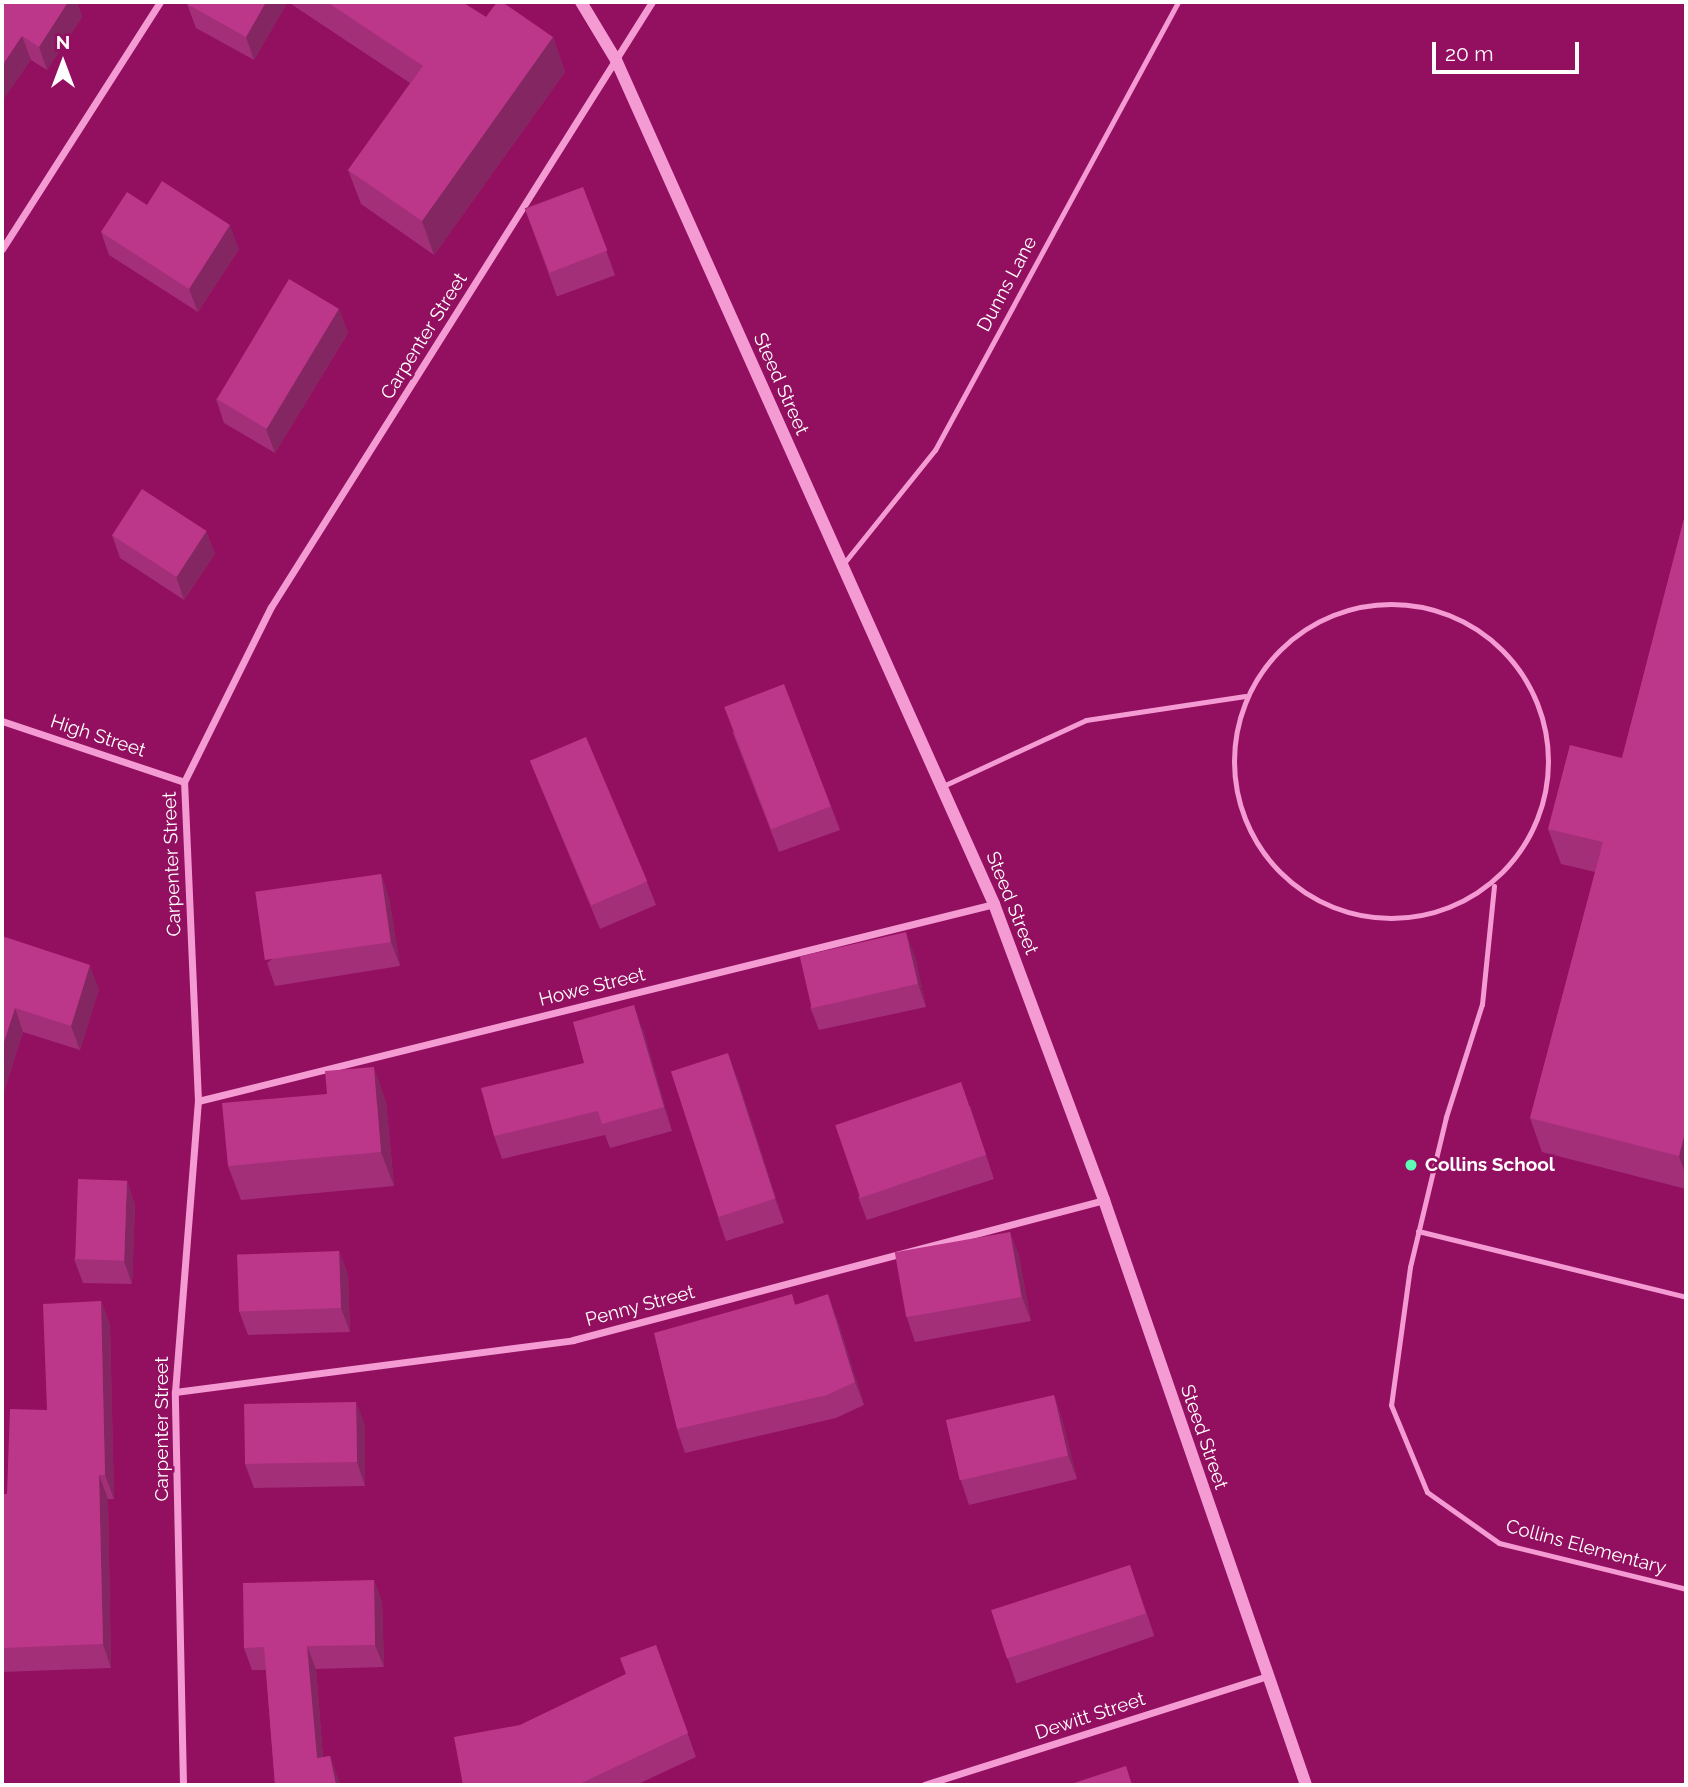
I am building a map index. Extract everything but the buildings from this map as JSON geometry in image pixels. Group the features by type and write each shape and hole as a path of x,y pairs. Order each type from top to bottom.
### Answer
{"street":[{"path":"2,248 160,2"},
{"name":"Steed Street","path":"581,2 617,60 994,904 1104,1200 1265,1677 1306,1785"},
{"name":"Carpenter Street","path":"183,1785 175,1392 198,1101 184,782 271,607 652,2"},
{"name":"High Street","path":"2,721 184,782"},
{"name":"Howe Street","path":"198,1101 994,904"},
{"name":"Penny Street","path":"175,1392 573,1340 1104,1200"},
{"name":"Dewitt Street","path":"924,1785 1265,1677"}],"lane":[{"name":"Dunns Lane","path":"841,566 935,450 1178,2"},
{"name":"Collins Elementary","path":"1494,887 1407,921 1323,907 1258,852 1231,768 1245,696 1288,639 1384,601 1441,609 1504,646 1536,690 1553,773 1494,887 1482,1004 1419,1231 1391,1405 1427,1492 1500,1543 1686,1589"},
{"path":"941,787 1086,720 1245,696"},
{"path":"1419,1231 1686,1297"}],"place":[{"name":"Collins School","path":"1411,1165"}]}
